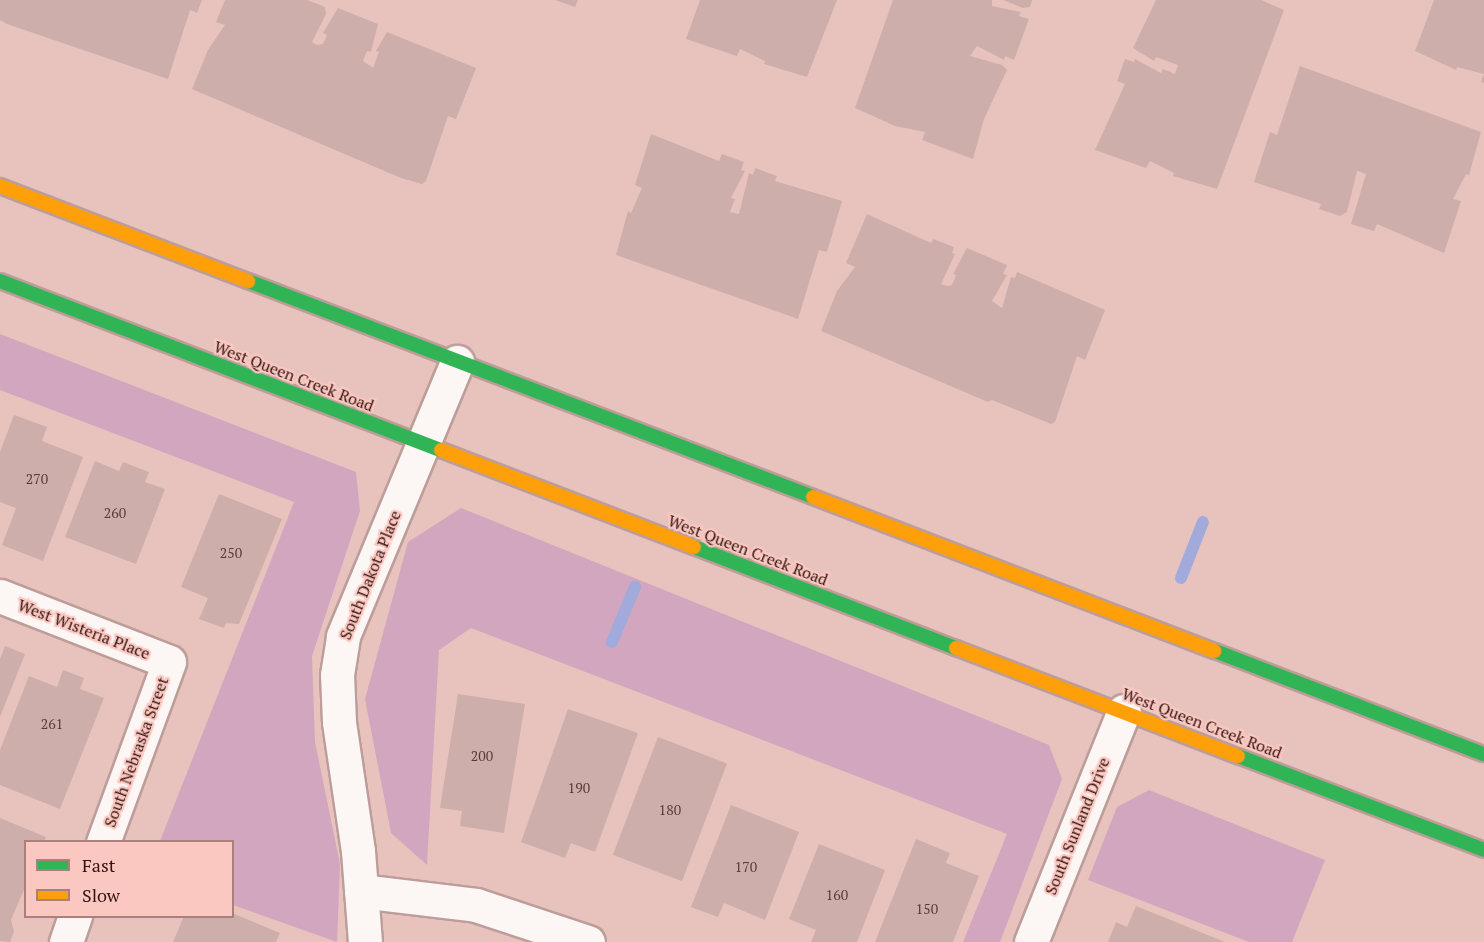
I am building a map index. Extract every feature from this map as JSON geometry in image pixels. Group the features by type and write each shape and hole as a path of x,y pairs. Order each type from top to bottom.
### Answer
{"main road":[{"path":"0,186 1484,754"},
{"name":"West Queen Creek Road","path":"0,281 1484,850"}],"street":[{"name":"South Dakota Place","path":"365,942 361,891 339,722 337,675 343,636 457,362"},
{"name":"West Wisteria Place","path":"0,596 169,662"},
{"name":"South Nebraska Street","path":"104,840 169,662"},
{"name":"South Sunland Drive","path":"1030,942 1124,711"},
{"path":"361,891 476,905 588,942"},
{"path":"66,942 74,918"}],"shaded area":[{"path":"0,334 356,472 360,511 312,656 315,742 340,864 337,942 234,905 234,840 160,840 294,502 0,390"},
{"path":"461,508 1049,745 1062,779 1000,942 963,942 1007,834 471,628 439,650 427,865 391,833 365,699 408,542"},
{"path":"1149,790 1325,860 1292,942 1249,942 1088,880 1117,807"}],"building":[{"path":"0,0 202,0 197,13 190,10 168,79 7,24 0,20"},
{"path":"225,0 307,0 325,7 326,14 312,42 317,45 323,44 327,35 323,33 338,8 378,24 371,52 367,51 363,61 373,68 379,52 376,51 387,32 476,68 456,119 448,116 426,181 422,184 401,178 192,89 208,50 225,25 216,22"},
{"path":"555,0 578,0 575,7"},
{"path":"700,0 837,0 807,77 764,64 765,61 740,49 737,56 686,39"},
{"path":"893,0 992,0 992,6 1021,12 1019,16 1029,19 1014,60 1005,56 1004,60 977,46 970,56 1002,65 1007,70 984,119 973,159 922,140 925,132 895,126 855,108"},
{"path":"1003,0 1032,0 1030,7 1023,8"},
{"path":"1156,0 1261,0 1284,10 1217,189 1173,176 1174,173 1150,161 1146,168 1095,150 1125,84 1117,81 1125,59 1134,62 1135,59 1161,73 1163,69 1175,74 1178,65 1156,57 1154,61 1133,48"},
{"path":"1434,0 1484,0 1484,74 1457,67 1456,70 1415,51"},
{"path":"1300,66 1481,132 1469,175 1466,174 1453,199 1461,201 1444,253 1377,224 1374,231 1351,224 1366,174 1357,171 1347,212 1340,216 1319,209 1321,204 1254,182 1270,132 1277,135"},
{"path":"651,134 719,161 722,154 744,162 741,170 745,171 731,198 735,199 730,212 739,214 749,173 753,175 755,168 777,176 775,181 842,201 827,252 819,250 798,319 616,255 628,211 631,213 642,188 635,185"},
{"path":"867,214 931,243 933,239 954,247 952,253 955,254 941,284 952,285 956,275 953,274 967,248 1007,265 1003,274 1007,275 992,301 1002,308 1011,277 1015,278 1017,272 1105,310 1085,360 1077,356 1055,422 1051,424 992,400 988,402 821,331 837,291 855,267 846,263"},
{"path":"14,415 47,427 42,441 83,457 43,561 2,545 16,508 0,502 0,452"},
{"path":"95,461 119,471 123,462 149,472 145,482 165,489 136,564 65,537"},
{"path":"219,494 282,519 239,624 226,623 224,628 199,619 208,598 181,587"},
{"path":"5,646 25,654 0,717 0,659"},
{"path":"63,670 84,678 80,689 104,698 60,809 0,785 0,750 29,676 57,687"},
{"path":"458,694 525,704 504,833 460,826 462,811 440,808"},
{"path":"568,709 638,733 595,852 571,843 565,858 521,842"},
{"path":"658,737 727,764 682,881 613,855"},
{"path":"731,805 799,832 765,920 724,903 718,917 691,907"},
{"path":"0,818 46,837 45,840 24,840 24,890 11,920 14,932 10,942 0,941"},
{"path":"916,839 950,853 946,863 979,876 953,942 875,942"},
{"path":"819,844 885,870 857,942 811,942 816,930 789,919"},
{"path":"1136,906 1225,942 1108,942 1116,922 1127,927"},
{"path":"234,914 280,933 276,942 173,942 183,918 234,918"}],"waterway":[{"path":"1181,578 1203,522"},
{"path":"612,642 635,587"}],"traffic: fast":[{"path":"0,281 441,450"},
{"path":"248,281 813,497"},
{"path":"694,547 956,648"},
{"path":"1215,651 1484,754"},
{"path":"1238,756 1484,850"}],"traffic: slow":[{"path":"0,186 248,281"},
{"path":"441,450 694,547"},
{"path":"813,497 1215,651"},
{"path":"956,648 1238,756"}]}
